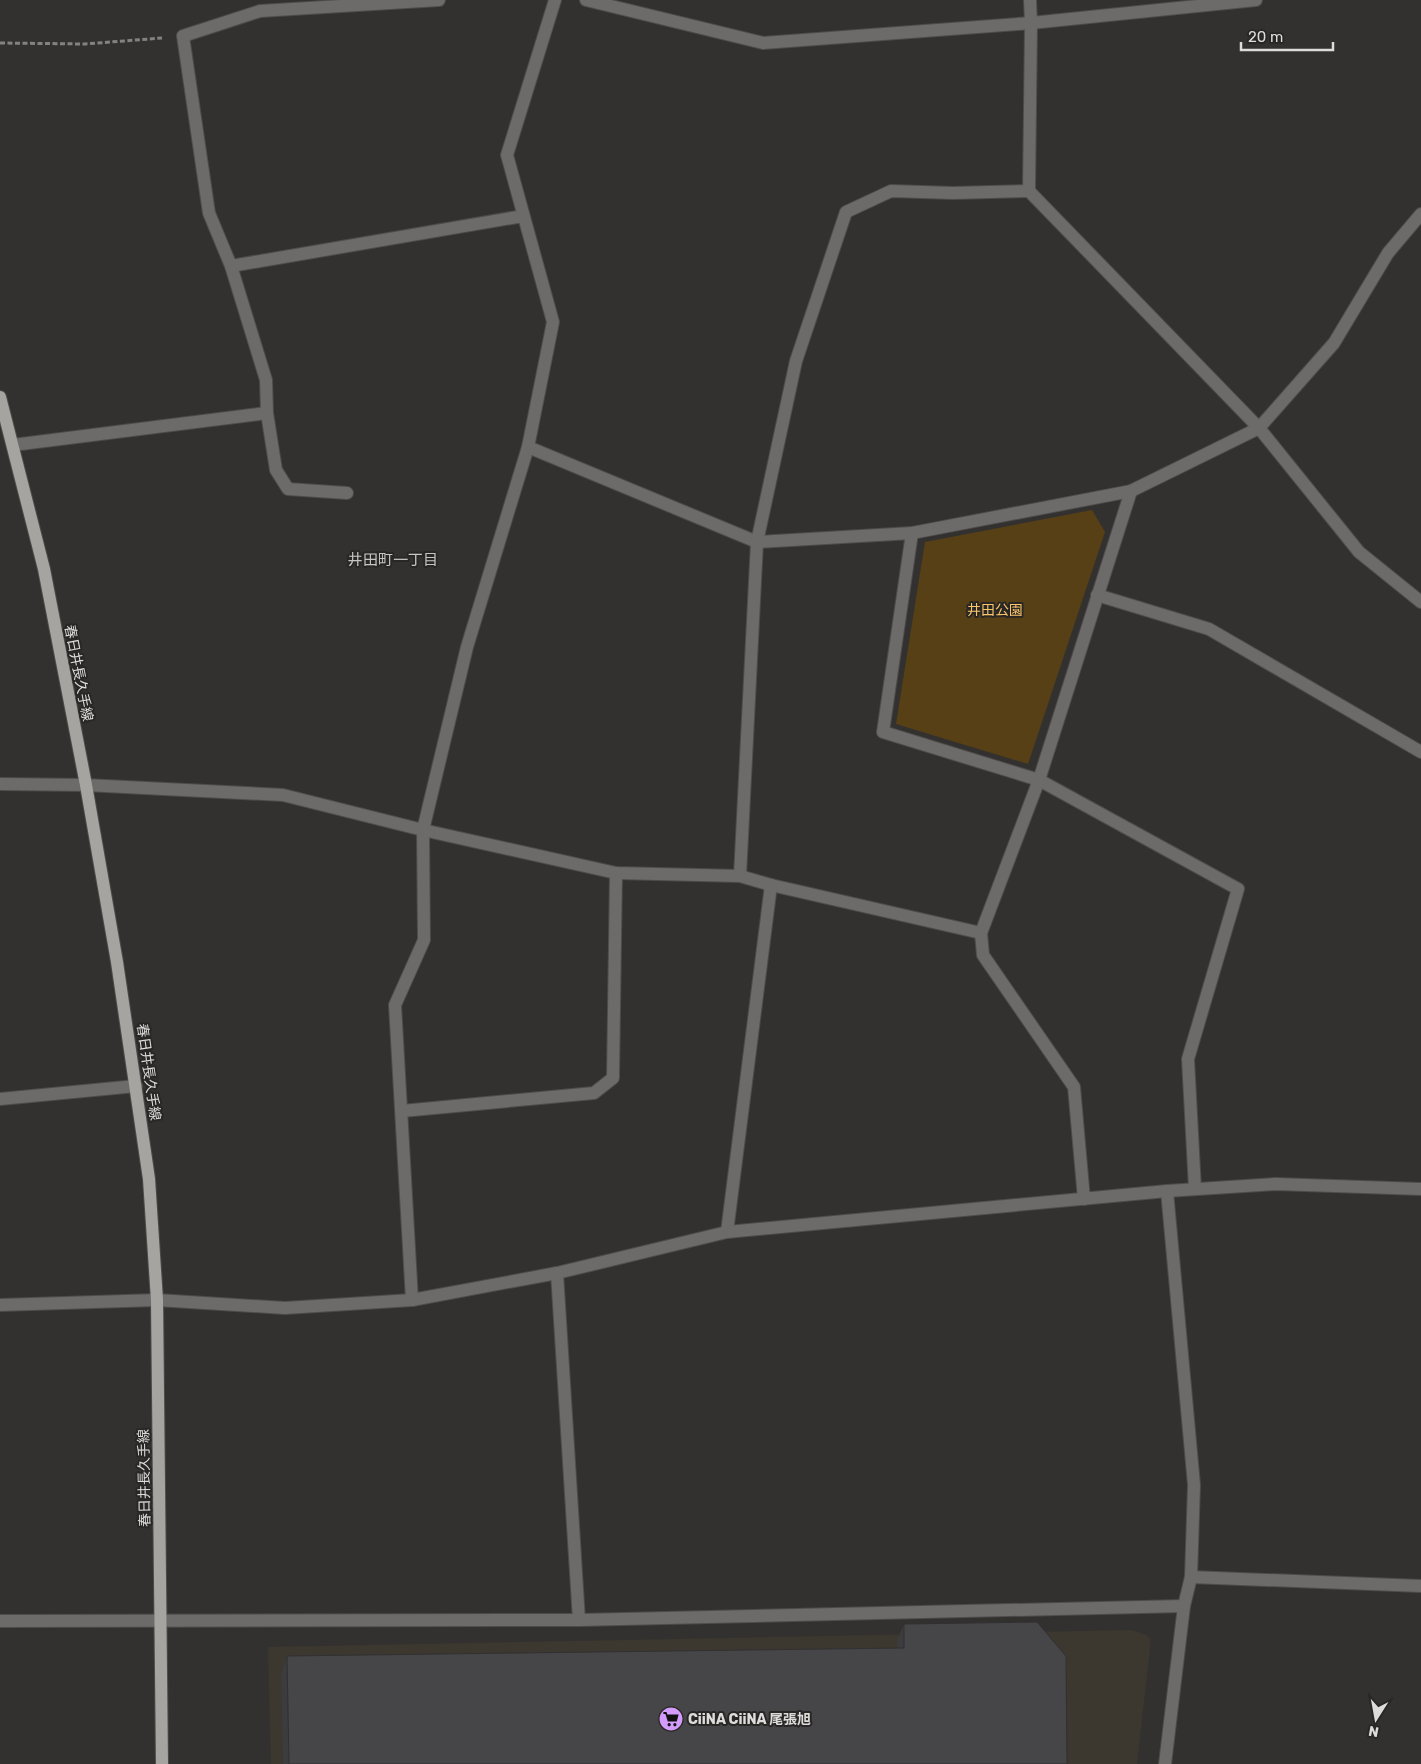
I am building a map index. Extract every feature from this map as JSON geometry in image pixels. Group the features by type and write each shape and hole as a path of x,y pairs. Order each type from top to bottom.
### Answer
{"main road":[{"name":"春日井長久手線","path":"0,397 44,569 86,785 117,962 149,1179 157,1300 162,1764"}],"street":[{"path":"348,493 288,489 276,470 267,413 266,380 231,266 209,213 183,36 260,10 439,0"},
{"path":"412,1300 395,1006 424,940 423,830 467,647 528,447 553,322 507,155 555,0"},
{"path":"586,0 763,43 1031,23 1256,0"},
{"path":"1030,0 1029,191 1259,428 1360,552 1421,602"},
{"path":"740,876 757,542 796,361 846,212 891,191 953,193 1029,191"},
{"path":"528,447 757,542 912,533 1131,491 1259,428 1334,343 1388,253 1421,214"},
{"path":"231,266 523,216"},
{"path":"13,445 267,413"},
{"path":"1084,1200 1074,1087 984,955 981,933 1038,780 1131,491"},
{"path":"912,533 883,732 1038,780 1238,889 1188,1059 1195,1189"},
{"path":"1097,596 1209,629 1421,752"},
{"path":"0,784 86,785 283,795 423,830 616,874 740,876 771,885 981,933"},
{"path":"402,1111 594,1093 613,1078 616,874"},
{"path":"727,1232 771,885"},
{"path":"0,1099 136,1086"},
{"path":"0,1305 157,1300 285,1308 412,1300 557,1273 727,1232 1195,1189 1276,1184 1421,1189"},
{"path":"1165,1764 1184,1606 1192,1577 1194,1485 1167,1191"},
{"path":"557,1273 579,1620"},
{"path":"1192,1577 1421,1586"},
{"path":"0,1621 579,1620 1184,1606"}],"path":[{"path":"0,43 85,44 183,36"}],"shaded area":[{"name":"CiiNA CiiNA 尾張旭","path":"1131,1630 1146,1635 1151,1639 1137,1764 271,1764 268,1647"}],"green space":[{"name":"井田公園","path":"1092,510 1105,532 1028,764 896,724 925,542"}],"building":[{"name":"CiiNA CiiNA 尾張旭","path":"1037,1622 1066,1656 1067,1764 289,1764 287,1656 904,1648 904,1624"}],"place":[{"name":"CiiNA CiiNA 尾張旭","path":"671,1719"}],"district":[{"name":"井田町一丁目","path":"393,560"}]}
